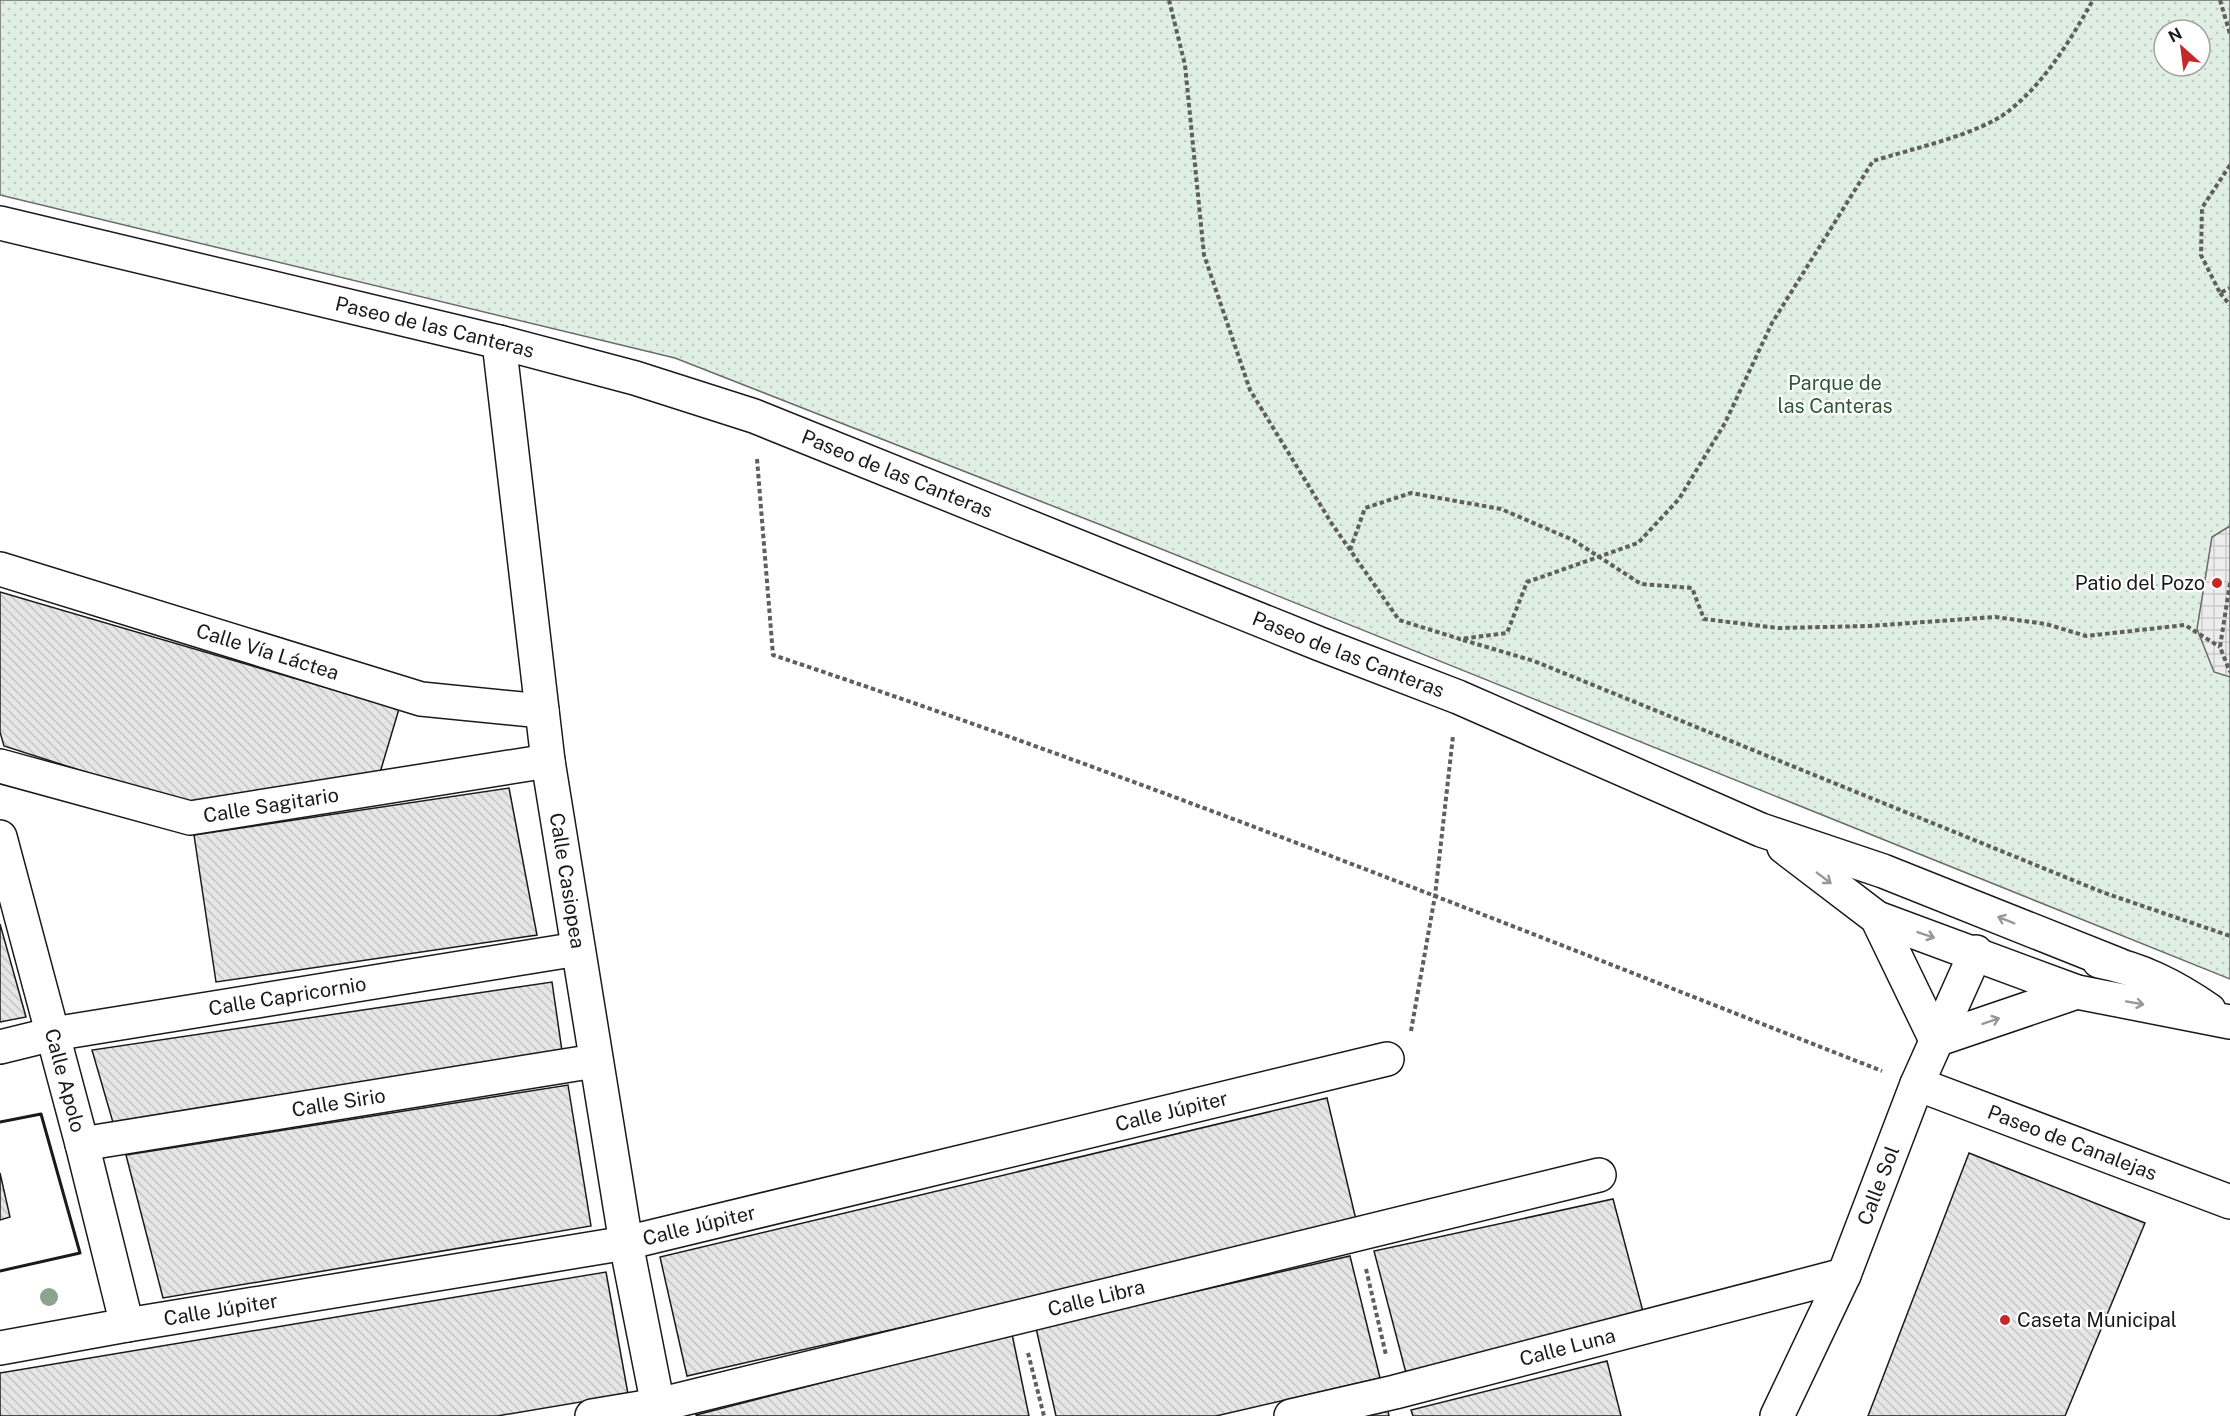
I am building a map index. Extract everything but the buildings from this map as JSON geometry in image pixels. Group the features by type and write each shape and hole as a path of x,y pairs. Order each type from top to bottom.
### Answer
{"street":[{"name":"Paseo de las Canteras","path":"0,223 499,342 635,378 754,416 1320,644 1458,697 1761,830"},
{"name":"Calle Casiopea","path":"499,342 548,761 626,1243 659,1410"},
{"name":"Calle Vía Láctea","path":"0,569 421,699 542,711"},
{"name":"Calle Sagitario","path":"0,766 190,818 548,761"},
{"path":"1761,830 1882,871 2119,965 2146,973 2181,990 2226,1020"},
{"path":"1761,830 1877,918 1976,952 2077,992 2226,1020"},
{"name":"Calle Apolo","path":"0,837 82,1144 126,1324"},
{"path":"1882,871 1953,921 1976,952"},
{"path":"1877,918 1936,1040 2077,992"},
{"path":"1976,952 2018,946 2119,965"},
{"name":"Calle Capricornio","path":"0,1047 53,1034 578,949"},
{"name":"Calle Sol","path":"1777,1416 1844,1275 1917,1084 1976,952"},
{"name":"Calle Júpiter","path":"0,1348 126,1324 626,1243 1387,1059"},
{"name":"Calle Sirio","path":"82,1144 595,1061"},
{"name":"Paseo de Canalejas","path":"1917,1084 2230,1202"},
{"name":"Calle Libra","path":"592,1416 659,1410 1019,1316 1599,1175"},
{"name":"Calle Luna","path":"1291,1416 1395,1392 1844,1275"}],"path":[{"path":"1168,0 1185,65 1204,255 1250,390 1350,550 1399,620 1534,661 2102,892 2230,936"},
{"path":"1460,639 1506,633 1527,582 1575,564 1601,558 1638,543 1678,499 1725,423 1772,323 1873,161 1961,134 2009,111 2043,77 2093,0"},
{"path":"2214,0 2220,1 2230,34"},
{"path":"2230,165 2202,208 2201,255 2220,293 2230,305"},
{"path":"2220,293 2230,288"},
{"path":"754,416 773,655 922,705 1435,896 1917,1084"},
{"path":"1350,550 1365,508 1411,493 1502,509 1573,540 1641,584 1692,588 1704,619 1778,628 1869,626 1995,617 2046,624 2086,636 2185,625 2220,647"},
{"path":"2230,583 2220,647 2230,672"},
{"path":"1387,1059 1404,1044 1414,1026 1435,896 1458,697"},
{"path":"1357,1233 1395,1392"},
{"path":"1019,1316 1044,1416"}],"green space":[{"name":"Parque de las Canteras","path":"0,0 2230,0 2230,979 1119,532 675,358 0,195"}],"shaded area":[{"name":"Patio del Pozo","path":"2230,526 2230,677 2214,672 2197,629 2212,537"}],"wall":[{"path":"0,1122 41,1114 80,1253 0,1271"}],"place":[{"name":"Patio del Pozo","path":"2217,583"},
{"name":"Caseta Municipal","path":"2005,1320"}]}
